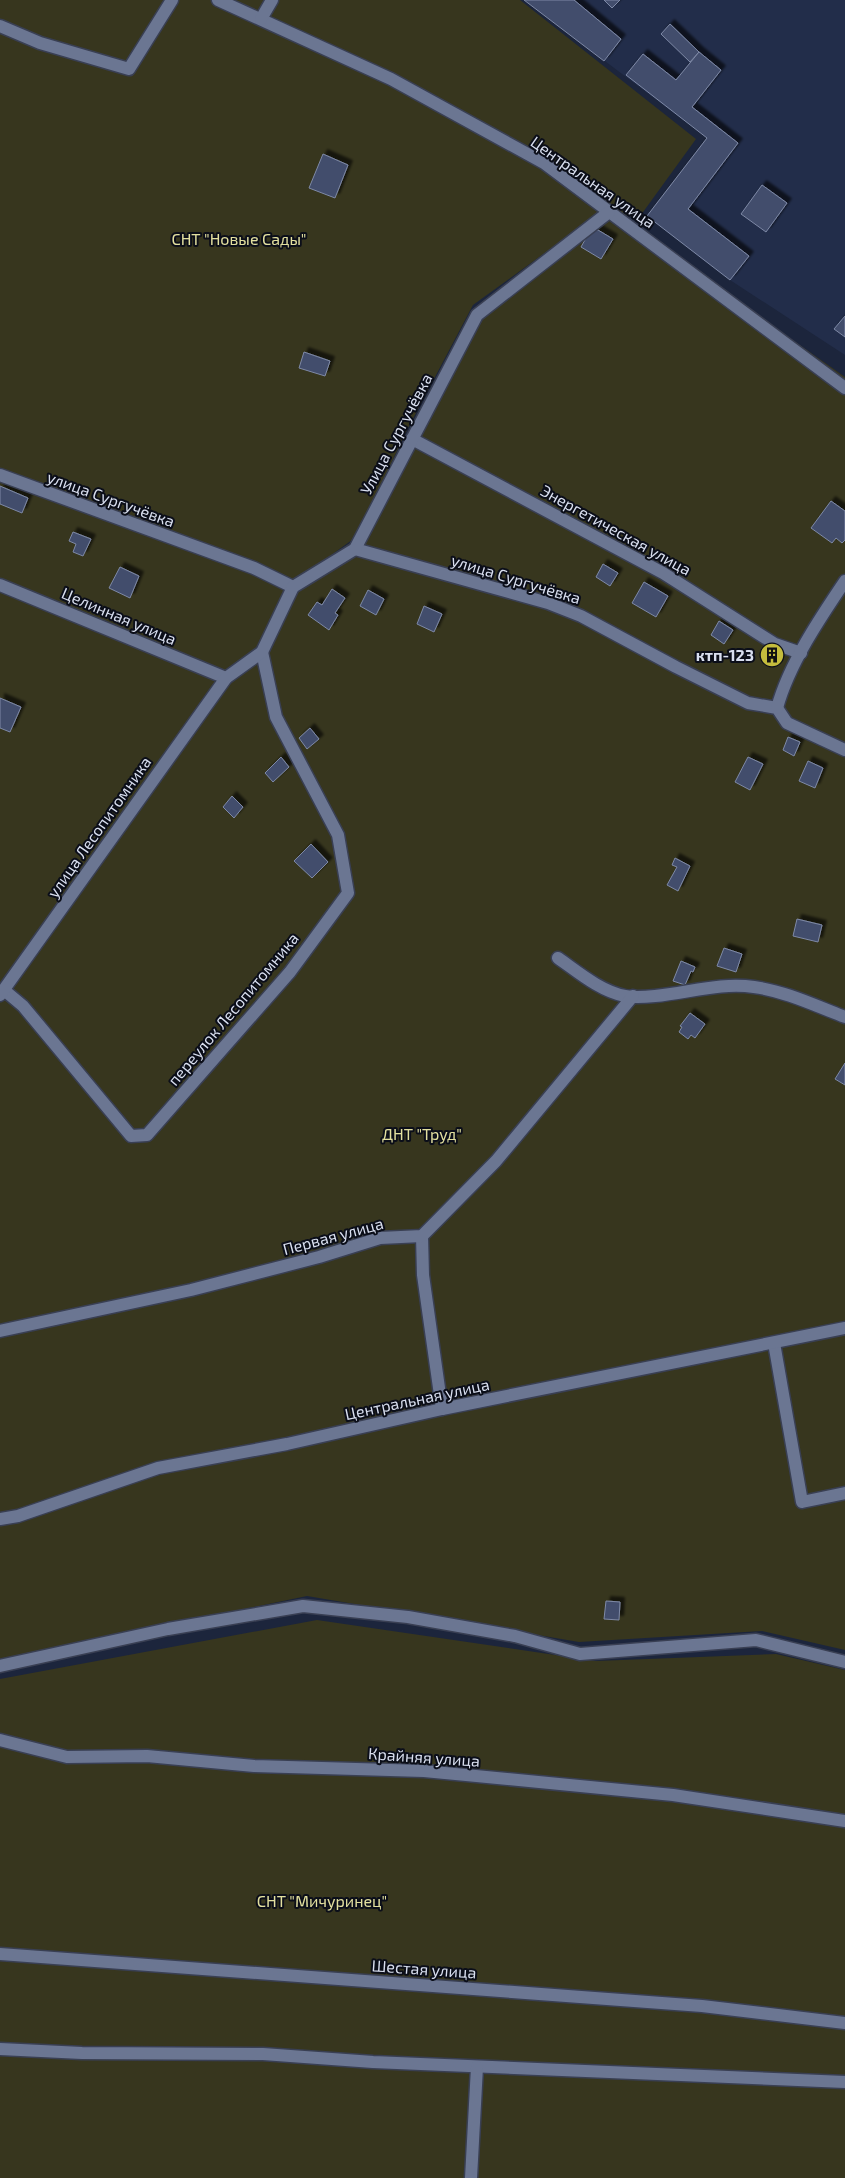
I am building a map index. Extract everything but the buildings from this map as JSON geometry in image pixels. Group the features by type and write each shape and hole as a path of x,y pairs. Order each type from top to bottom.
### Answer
{"street":[{"path":"0,26 40,43 129,69 172,0"},
{"name":"Центральная улица","path":"218,0 391,79 544,163 845,388"},
{"path":"260,19 272,0"},
{"name":"Улица Сургучёвка","path":"355,549 477,315 609,212"},
{"name":"Энергетическая улица","path":"412,439 663,573 775,644 801,653"},
{"name":"улица Сургучёвка","path":"0,475 254,568 293,587"},
{"path":"226,678 262,652 293,587 355,549"},
{"name":"улица Сургучёвка","path":"355,549 548,603 573,613 748,703 777,708"},
{"path":"845,581 801,653 781,691 777,708 787,723 845,750"},
{"name":"Целинная улица","path":"0,585 226,678"},
{"name":"переулок Лесопитомника","path":"2,993 23,1006 131,1136 146,1134 290,972 348,893 338,835 276,717 262,652"},
{"name":"улица Лесопитомника","path":"2,993 226,678"},
{"path":"558,958 603,988 625,996 682,993 715,987 754,987 796,999 845,1018"},
{"path":"442,1409 423,1275 422,1236 496,1161 633,996"},
{"name":"Первая улица","path":"0,1331 191,1290 319,1257 380,1238 422,1236"},
{"name":"Центральная улица","path":"0,1520 18,1516 158,1468 287,1444 442,1409 845,1328"},
{"path":"774,1343 802,1502 845,1494"},
{"path":"0,1666 168,1629 303,1606 408,1617 515,1636 580,1654 756,1640 845,1662"},
{"name":"Крайняя улица","path":"0,1740 67,1757 146,1756 254,1766 424,1771 673,1795 845,1820"},
{"name":"Шестая улица","path":"0,1954 702,2006 845,2023"},
{"path":"0,2050 82,2053 262,2054 477,2067 845,2082"},
{"path":"471,2178 477,2067"}],"shaded area":[{"path":"524,0 845,0 845,355 730,280 647,216 707,138"}],"green space":[{"name":"ДНТ \"Труд\"","path":"0,0 520,0 696,139 638,219 607,208 473,305 407,430 356,537 304,575 357,538 478,320 613,213 845,377 845,1650 762,1631 579,1642 307,1596 0,1659 0,586 229,672 0,581"},
{"name":"СНТ \"Мичуринец\"","path":"317,1620 596,1661 776,1654 845,1670 845,2178 0,2178 0,1679"}],"place":[{"name":"ктп-123","path":"772,655"}],"park label":[{"name":"СНТ \"Новые Сады\"","path":"239,239"}]}
